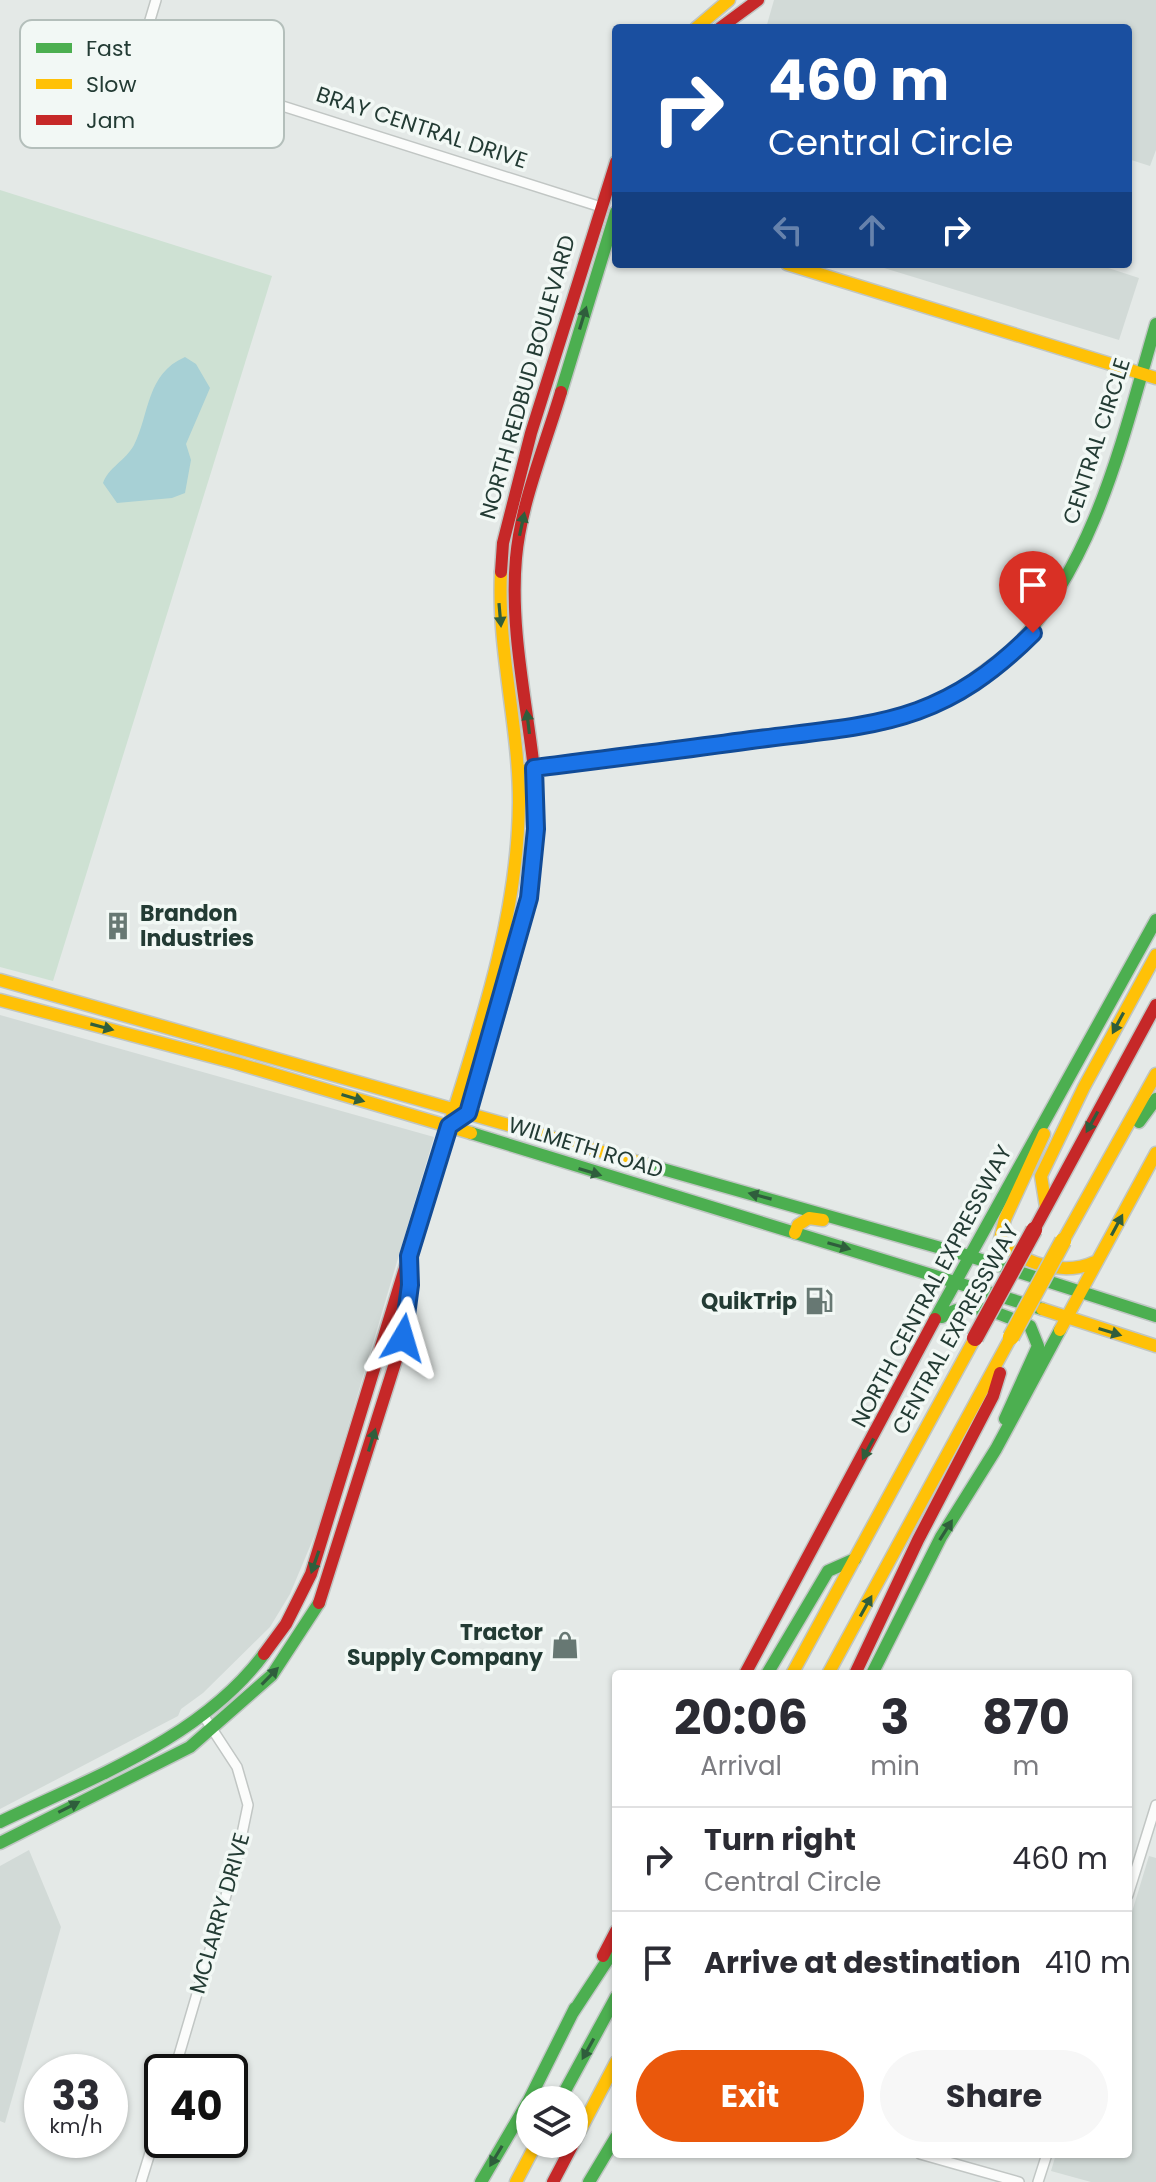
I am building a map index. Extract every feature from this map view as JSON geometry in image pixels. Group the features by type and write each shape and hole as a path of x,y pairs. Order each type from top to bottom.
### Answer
{"main road":[{"path":"701,24 729,0"},
{"path":"725,24 758,0"},
{"name":"NORTH REDBUD BOULEVARD","path":"461,1112 511,900 518,842 517,771 499,611 508,564 527,505 558,373 611,210"},
{"path":"800,268 1148,376"},
{"name":"CENTRAL CIRCLE","path":"517,771 884,723 933,706 986,675 1033,633 1070,580 1148,376 1156,324"},
{"name":"NORTH REDBUD BOULEVARD","path":"461,1112 524,920 534,862 534,768 508,564"},
{"name":"NORTH CENTRAL EXPRESSWAY","path":"747,1670 969,1256 1156,920"},
{"path":"1046,1207 1041,1176 1084,1087 1156,955"},
{"name":"WILMETH ROAD","path":"0,980 77,1012 641,1188 956,1281 1156,1346"},
{"name":"WILMETH ROAD","path":"0,1000 77,1012 461,1112 969,1256 1156,1316"},
{"name":"CENTRAL EXPRESSWAY","path":"794,1670 1156,1005"},
{"path":"830,1670 1156,1074"},
{"path":"1110,1158 1156,1099"},
{"path":"1055,1105 1033,1165 1002,1222 1000,1239 1006,1246 1062,1272 1079,1271 1099,1259"},
{"path":"0,1843 177,1754 275,1643 303,1593 449,1126 461,1112"},
{"path":"874,1670 941,1537 996,1449 1064,1318 1156,1153"},
{"path":"641,1188 648,1165"},
{"path":"795,1233 798,1225 809,1218 878,1236 908,1239"},
{"path":"936,1322 952,1308 965,1305 1030,1326 1035,1333 1038,1346 1010,1402 996,1449"},
{"path":"857,1670 918,1540 993,1396 1011,1337"},
{"path":"769,1670 828,1571 855,1559"},
{"path":"0,1822 161,1741 208,1722"},
{"path":"481,2182 529,2100 612,1939"},
{"path":"572,2014 612,1953"},
{"path":"568,2086 612,2004"},
{"path":"588,2115 612,2070"},
{"path":"589,2182 612,2144"},
{"path":"597,2182 612,2154"},
{"path":"516,2182 529,2158"},
{"path":"553,2182 565,2158"}],"street":[{"path":"150,20 156,0"},
{"name":"BRAY CENTRAL DRIVE","path":"284,106 611,210"},
{"name":"MCLARRY DRIVE","path":"179,2054 237,1858 248,1805 237,1767 208,1722"},
{"path":"1132,1882 1156,1805"},
{"path":"141,2182 148,2158"},
{"path":"934,2158 1019,2182"},
{"path":"1038,2182 1046,2158"}],"shaded area":[{"path":"774,0 1156,0 1156,150 1150,166 1132,160 1132,24 767,24"},
{"path":"884,268 1108,268 1139,278 1119,340"},
{"path":"0,1015 434,1137 319,1525 290,1594 270,1627 203,1693 181,1709 178,1716 0,1809"},
{"path":"29,1850 61,1927 5,2123 0,2121 0,1866"},
{"path":"1149,1856 1156,1858 1156,2182 1091,2182 1051,2171 1055,2158 1132,2158 1132,1912"}],"green space":[{"path":"0,190 272,276 53,981 0,967"}],"water":[{"path":"185,357 196,364 210,388 186,444 191,460 185,493 172,498 117,503 103,483 105,478 134,445 151,395 163,373"}],"traffic: fast":[{"path":"561,392 612,225"},
{"path":"1013,650 1042,615 1086,537 1118,454 1156,324"},
{"path":"935,1319 1156,920"},
{"path":"1139,1122 1156,1099"},
{"path":"471,1133 1042,1309"},
{"path":"645,1164 969,1256 1156,1316"},
{"path":"942,1317 953,1311 975,1308 1030,1326 1038,1346 1005,1419"},
{"path":"874,1670 941,1537 996,1449 1060,1330"},
{"path":"769,1670 828,1571 855,1559"},
{"path":"0,1843 190,1747 272,1675 319,1603"},
{"path":"0,1822 107,1772 177,1732 239,1684 264,1654"},
{"path":"572,2014 612,1953"},
{"path":"568,2086 612,2004"},
{"path":"481,2182 529,2100 575,2008"},
{"path":"589,2182 612,2144"}],"traffic: slow":[{"path":"701,24 729,0"},
{"path":"800,268 1156,378"},
{"path":"437,1164 491,986 511,894 517,848 518,773 502,630 501,572"},
{"path":"528,769 884,723 951,696 1013,650"},
{"path":"461,1118 468,1113 519,940 534,851 536,806 533,761"},
{"path":"1046,1207 1041,1176 1084,1087 1156,955"},
{"path":"0,980 645,1164"},
{"path":"0,1000 236,1063 471,1133"},
{"path":"1063,1241 1156,1074"},
{"path":"1044,1134 1005,1219 1000,1239 1020,1256 1044,1266 1071,1268 1095,1262"},
{"path":"1060,1330 1156,1153"},
{"path":"795,1233 798,1225 809,1218 823,1220"},
{"path":"1011,1337 1063,1241"},
{"path":"1042,1309 1156,1346"},
{"path":"830,1670 1011,1337"},
{"path":"794,1670 975,1338"},
{"path":"588,2115 612,2070"},
{"path":"516,2182 529,2158"}],"traffic: jam":[{"path":"725,24 758,0"},
{"path":"501,572 503,543 531,433 612,175"},
{"path":"533,761 517,634 516,558 528,495 561,392"},
{"path":"1034,1230 1156,1005"},
{"path":"264,1654 286,1624 311,1574 437,1164"},
{"path":"975,1338 1034,1230"},
{"path":"319,1603 403,1338 409,1268"},
{"path":"747,1670 935,1319"},
{"path":"857,1670 918,1540 993,1396 1000,1373"},
{"path":"603,1956 612,1939"},
{"path":"553,2182 566,2158"}],"place":[{"name":"Brandon Industries","path":"118,926"},
{"name":"QuikTrip","path":"819,1301"},
{"name":"Tractor Supply Company","path":"565,1645"}],"route":[{"path":"403,1338 410,1285 409,1256 449,1126 468,1113 520,938 533,876 536,829 534,768 884,723 954,696 995,668 1033,633"}]}
